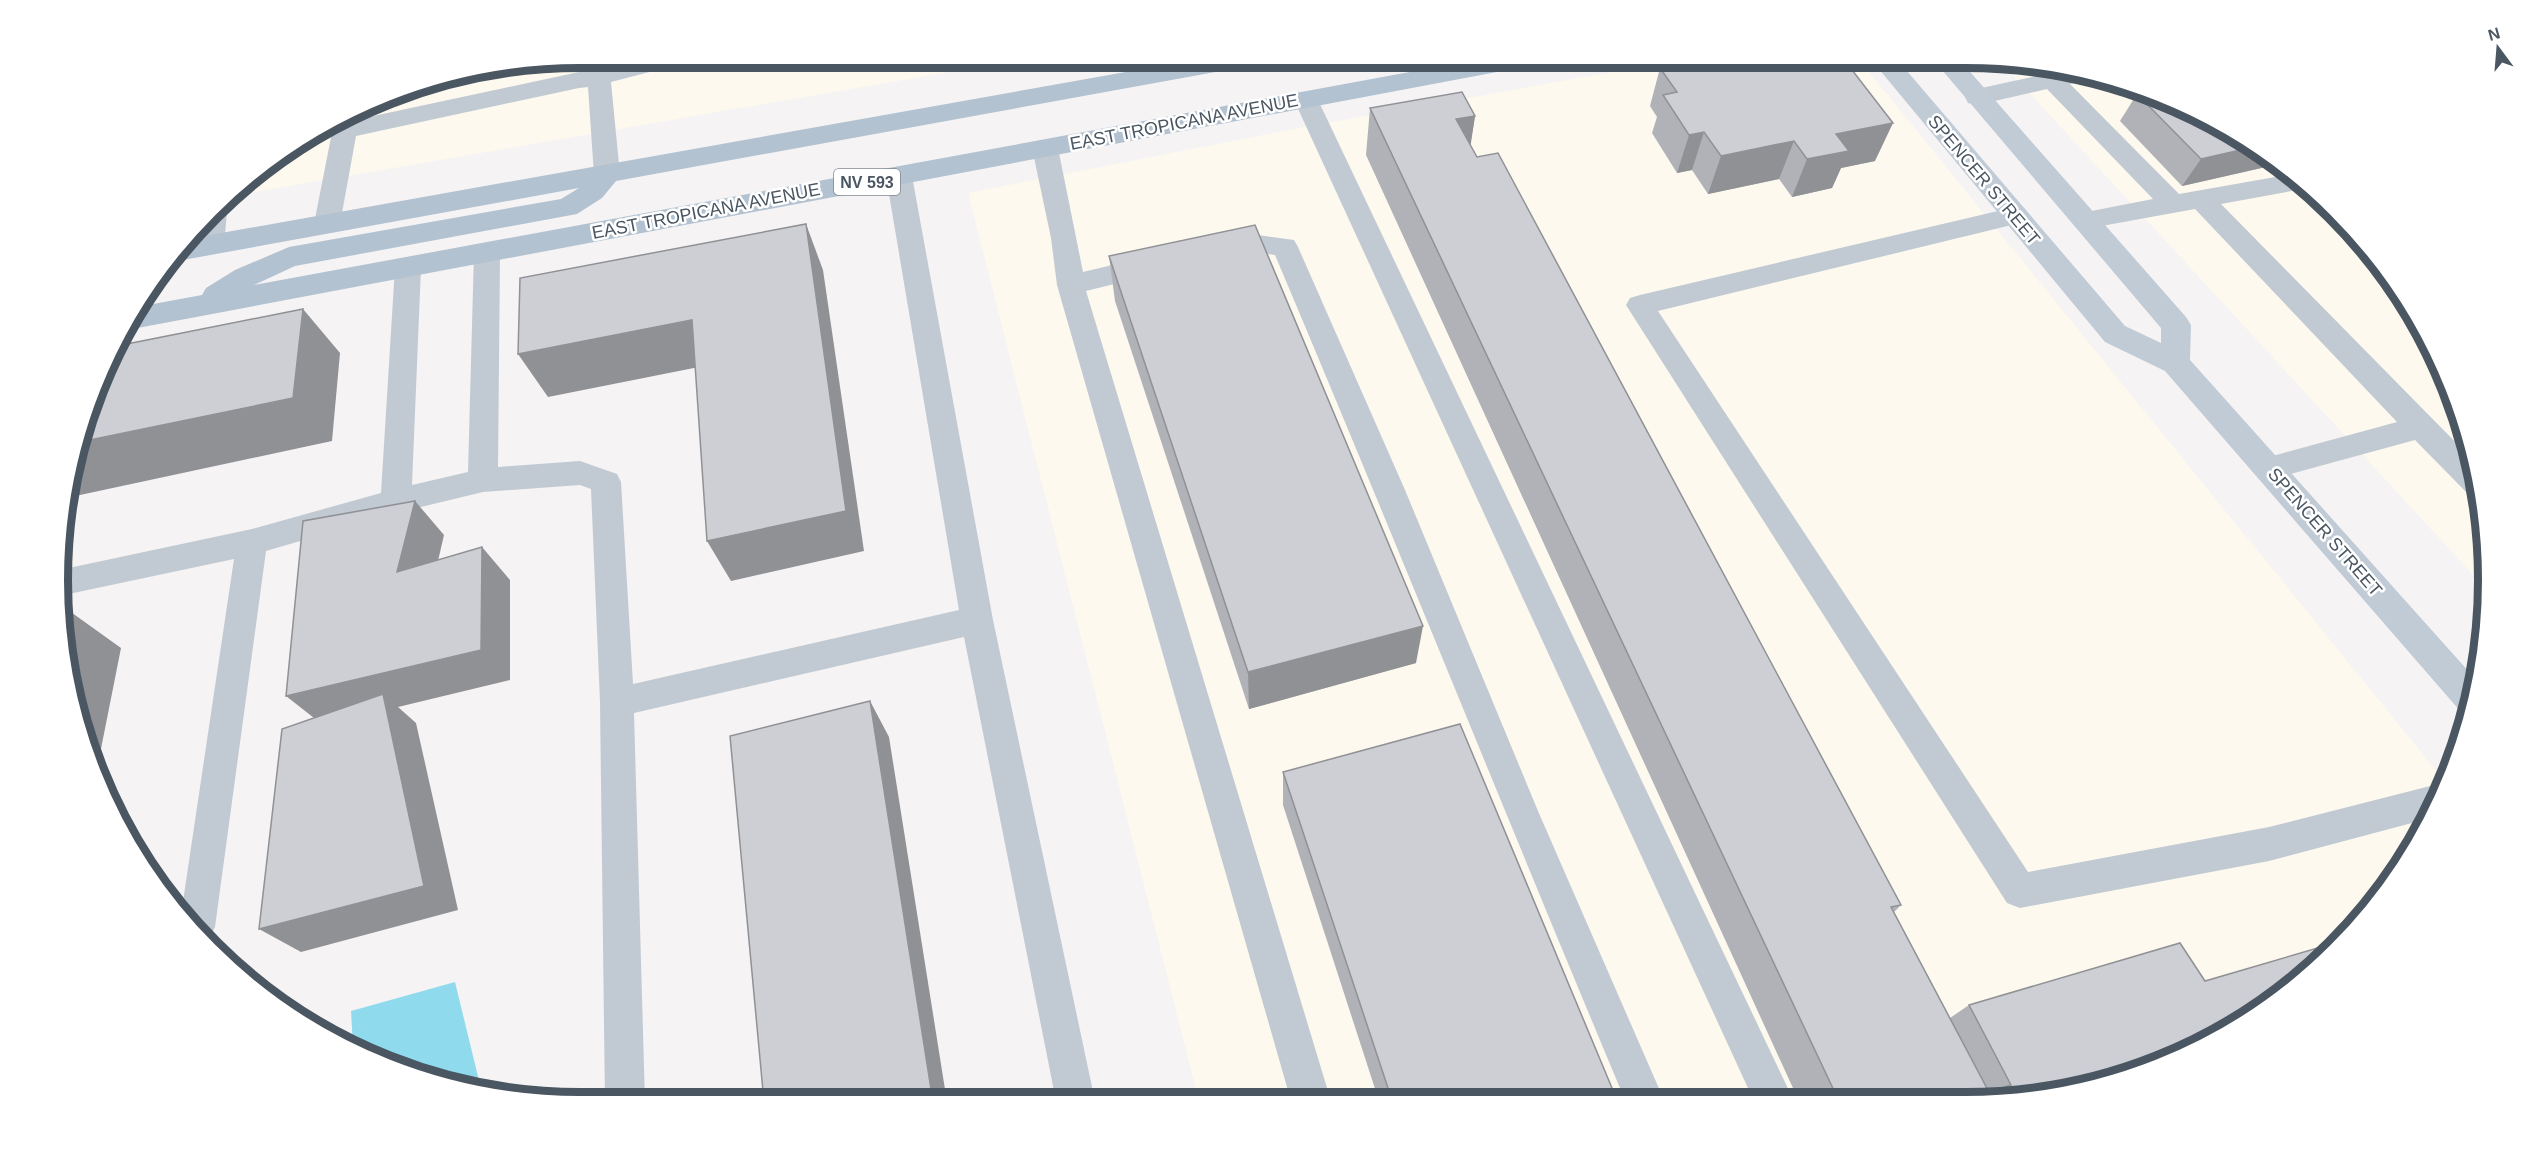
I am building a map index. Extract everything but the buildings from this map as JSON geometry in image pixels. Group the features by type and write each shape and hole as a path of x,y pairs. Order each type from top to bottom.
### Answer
{"main road":[{"path":"189,249 607,175 1169,68"},
{"name":"EAST TROPICANA AVENUE","path":"141,317 1476,68"},
{"path":"200,306 245,277 289,258 567,207 583,200 607,175"}],"street":[{"name":"SPENCER STREET","path":"1890,68 2115,334 2175,363 2466,693"},
{"path":"1952,68 2175,325 2175,363"}],"lane":[{"path":"347,123 610,68"},
{"path":"585,72 607,175"},
{"path":"1977,97 2066,77"},
{"path":"2052,80 2174,205"},
{"path":"1306,100 1770,1092"},
{"path":"327,224 339,128"},
{"path":"1045,148 1064,238 1071,285 1308,1092"},
{"path":"899,176 977,620 1074,1092"},
{"path":"2085,220 2291,184"},
{"path":"2202,201 2467,474"},
{"path":"2015,216 1640,305 2020,891 2269,844 2428,803"},
{"path":"211,245 213,223"},
{"path":"1071,285 1244,242 1285,248 1390,490 1521,811 1642,1092"},
{"path":"483,480 487,252"},
{"path":"396,501 408,267"},
{"path":"2269,468 2420,427"},
{"path":"68,581 252,542 396,501 483,480 580,472 606,482 617,702 625,1092"},
{"path":"198,921 252,542"},
{"path":"617,702 977,620"}],"shaded area":[{"path":"580,68 972,68 243,194 295,154 353,120 415,95 480,77 546,69"},
{"path":"1635,68 1866,68 2439,775 2426,807 2392,865 2373,892 2328,942 2278,987 2251,1006 2237,1015 2079,1080 2066,1083 2000,1091 1966,1092 1197,1092 968,193 1293,129"},
{"path":"2008,70 2066,77 2099,85 2193,120 2251,154 2278,173 2304,195 2351,242 2373,268 2410,324 2426,353 2451,415 2469,480 2477,546 2478,580"}],"water":[{"path":"455,982 480,1083 415,1065 353,1040 351,1011"}]}
